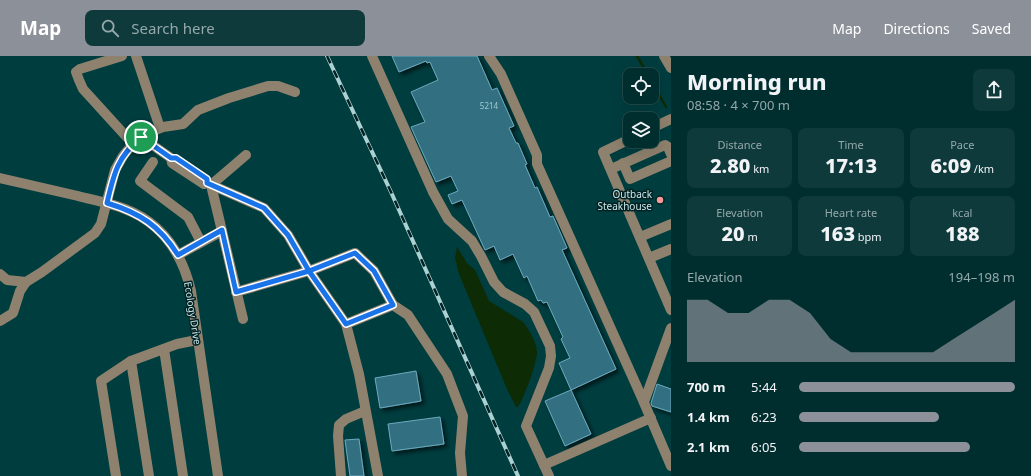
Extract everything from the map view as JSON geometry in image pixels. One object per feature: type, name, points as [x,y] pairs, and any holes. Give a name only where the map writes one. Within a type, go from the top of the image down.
[{"type":"street","points":[[122,56],[80,69],[76,72],[78,80],[83,89],[137,140],[171,158],[176,158],[207,179],[222,230],[243,319]]},
{"type":"street","points":[[136,56],[160,128]]},
{"type":"street","points":[[372,56],[433,192],[448,219],[472,241],[494,282],[503,292],[525,304],[534,312],[550,346],[551,356],[549,368],[526,426],[548,476]]},
{"type":"street","points":[[489,56],[502,74],[537,155],[537,164],[644,402],[671,466]]},
{"type":"street","points":[[664,56],[671,68]]},
{"type":"street","points":[[0,321],[13,312],[20,291],[26,282],[95,233],[101,224],[115,170],[123,156],[137,140],[160,128],[183,124],[198,110],[268,86],[278,86],[295,92]]},
{"type":"street","points":[[659,125],[671,119]]},
{"type":"street","points":[[623,142],[603,152],[670,307]]},
{"type":"street","points":[[611,169],[664,145],[668,147],[671,154]]},
{"type":"street","points":[[209,184],[246,155]]},
{"type":"street","points":[[622,163],[630,179],[671,161]]},
{"type":"street","points":[[153,162],[140,181],[188,217],[201,242]]},
{"type":"street","name":"Ecology Drive","points":[[0,178],[107,203],[125,209],[150,222],[170,243],[184,268],[191,291],[218,476]]},
{"type":"street","points":[[209,184],[264,208],[288,235],[309,271],[346,324],[359,374],[378,476]]},
{"type":"street","points":[[640,237],[671,224]]},
{"type":"street","points":[[178,255],[222,230]]},
{"type":"street","points":[[649,258],[671,249]]},
{"type":"street","points":[[236,292],[309,271],[355,253],[374,271],[393,305],[408,315],[447,374],[462,416],[460,453],[462,476]]},
{"type":"street","points":[[0,274],[7,280],[26,282]]},
{"type":"street","points":[[346,324],[393,305]]},
{"type":"street","points":[[644,402],[671,328]]},
{"type":"street","points":[[116,476],[101,381],[131,361],[177,344],[197,340]]},
{"type":"street","points":[[164,349],[183,476]]},
{"type":"street","points":[[131,361],[149,476]]},
{"type":"street","points":[[342,476],[338,436],[339,425],[346,419],[365,411]]},
{"type":"street","points":[[544,465],[651,418]]},
{"type":"shaded area","points":[[457,247],[467,263],[475,270],[489,301],[523,322],[530,332],[535,344],[537,356],[527,388],[518,407],[516,407],[507,389],[459,274],[455,258]]},
{"type":"building","points":[[392,56],[477,56],[492,90],[497,88],[514,126],[509,128],[516,143],[518,143],[527,164],[525,165],[535,188],[537,187],[550,217],[553,216],[567,248],[562,250],[616,369],[571,390],[559,363],[570,358],[561,339],[563,337],[547,302],[543,303],[541,300],[538,301],[527,276],[524,278],[513,254],[500,260],[494,246],[485,250],[462,200],[452,204],[448,195],[458,191],[451,176],[436,182],[411,127],[425,122],[411,92],[438,80],[430,62],[427,63],[426,61],[399,72]]},
{"type":"building","points":[[416,371],[421,401],[380,408],[375,378]]},
{"type":"building","points":[[657,384],[671,389],[671,412],[652,406],[651,403]]},
{"type":"building","points":[[571,390],[591,434],[565,446],[545,401]]},
{"type":"building","points":[[440,417],[444,444],[392,451],[388,424]]},
{"type":"building","points":[[359,439],[364,476],[350,476],[345,440]]},
{"type":"waterway","points":[[637,56],[644,68]]},
{"type":"waterway","points":[[659,94],[666,107]]},
{"type":"railway","points":[[327,56],[391,192],[518,476]]},
{"type":"place","name":"Outback Steakhouse","points":[[660,200]]},
{"type":"route","points":[[141,137],[123,156],[115,170],[107,203],[125,209],[150,222],[161,232],[178,255],[222,230],[236,292],[309,271],[346,324],[393,305],[374,271],[355,253],[309,271],[288,235],[264,208],[207,183],[207,179],[176,158],[171,158],[141,137]]}]
